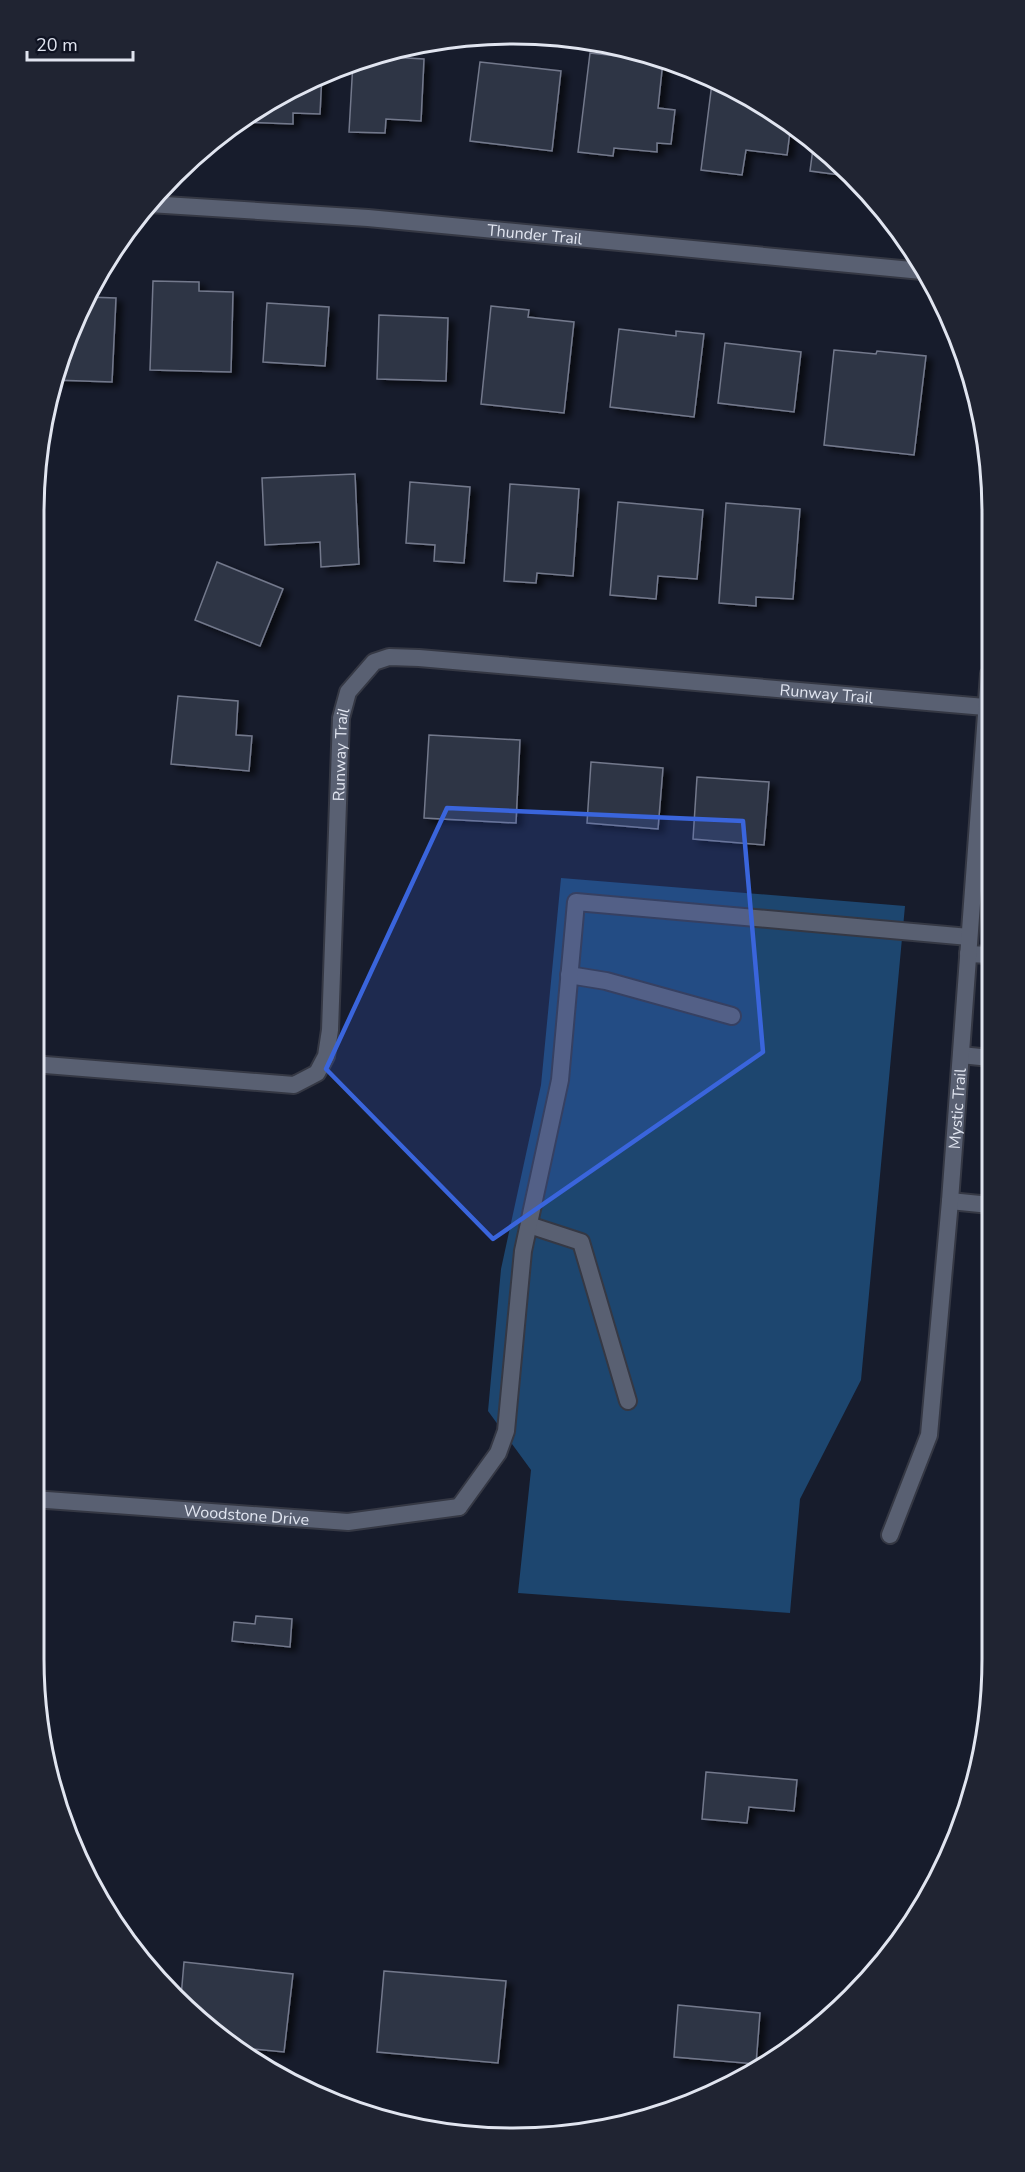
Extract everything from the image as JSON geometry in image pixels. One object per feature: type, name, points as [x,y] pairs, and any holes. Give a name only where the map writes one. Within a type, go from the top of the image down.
[{"type":"street","name":"Thunder Trail","points":[[159,205],[368,218],[914,270]]},
{"type":"street","name":"Runway Trail","points":[[44,1065],[294,1084],[317,1073],[327,1056],[330,1030],[341,718],[348,692],[374,662],[389,657],[419,658],[982,707]]},
{"type":"street","name":"Mystic Trail","points":[[890,1535],[929,1435],[951,1201],[982,749]]},
{"type":"street","points":[[628,1401],[581,1242],[529,1225],[560,1080],[576,903],[968,945],[982,951]]},
{"type":"street","points":[[569,975],[606,981],[732,1016]]},
{"type":"street","points":[[961,1055],[982,1057]]},
{"type":"street","points":[[951,1201],[982,1204]]},
{"type":"street","name":"Woodstone Drive","points":[[44,1500],[348,1522],[459,1507],[498,1453],[506,1431],[516,1301],[529,1225]]},
{"type":"highlighted area","points":[[447,808],[743,821],[763,1052],[493,1239],[326,1069]]},
{"type":"water","points":[[561,878],[905,906],[861,1380],[800,1499],[790,1613],[518,1593],[531,1470],[488,1411],[501,1269],[541,1085]]},
{"type":"building","points":[[590,53],[634,59],[662,68],[658,108],[675,110],[671,144],[657,143],[657,152],[614,148],[613,156],[578,152]]},
{"type":"building","points":[[398,58],[424,59],[421,121],[386,119],[385,133],[349,132],[352,72]]},
{"type":"building","points":[[480,62],[561,71],[552,151],[470,141]]},
{"type":"building","points":[[321,84],[320,114],[293,113],[293,124],[253,122],[278,106]]},
{"type":"building","points":[[711,88],[747,106],[790,134],[787,155],[746,150],[742,175],[701,170]]},
{"type":"building","points":[[813,152],[837,175],[810,171]]},
{"type":"building","points":[[153,281],[199,282],[199,291],[233,292],[231,372],[150,370]]},
{"type":"building","points":[[96,297],[116,298],[112,382],[62,380],[79,333]]},
{"type":"building","points":[[267,303],[329,307],[325,366],[263,362]]},
{"type":"building","points":[[491,306],[529,310],[528,317],[574,322],[564,413],[481,404]]},
{"type":"building","points":[[379,315],[448,318],[446,381],[377,379]]},
{"type":"building","points":[[619,329],[676,336],[676,331],[704,334],[694,417],[610,407]]},
{"type":"building","points":[[725,343],[801,352],[794,412],[718,403]]},
{"type":"building","points":[[834,350],[876,354],[877,351],[926,356],[914,455],[824,445]]},
{"type":"building","points":[[355,474],[359,564],[321,567],[320,542],[265,545],[262,478]]},
{"type":"building","points":[[410,482],[470,487],[464,563],[434,561],[435,545],[406,543]]},
{"type":"building","points":[[510,484],[579,489],[573,576],[537,573],[536,583],[504,581]]},
{"type":"building","points":[[618,502],[703,510],[697,579],[658,576],[656,599],[610,595]]},
{"type":"building","points":[[726,503],[800,509],[793,599],[756,597],[756,606],[719,603]]},
{"type":"building","points":[[217,562],[283,589],[260,646],[195,620]]},
{"type":"building","points":[[178,696],[238,701],[236,735],[252,736],[249,771],[171,764]]},
{"type":"building","points":[[429,735],[520,740],[516,823],[424,818]]},
{"type":"building","points":[[591,762],[663,768],[658,829],[587,823]]},
{"type":"building","points":[[697,777],[769,782],[764,845],[693,839]]},
{"type":"building","points":[[256,1616],[292,1619],[290,1647],[232,1641],[234,1622],[255,1624]]},
{"type":"building","points":[[706,1772],[797,1780],[794,1811],[749,1807],[747,1823],[702,1819]]},
{"type":"building","points":[[184,1962],[293,1974],[284,2052],[252,2049],[227,2032],[181,1991]]},
{"type":"building","points":[[384,1971],[506,1981],[498,2063],[377,2052]]},
{"type":"building","points":[[678,2005],[760,2013],[756,2060],[751,2064],[674,2057]]}]
